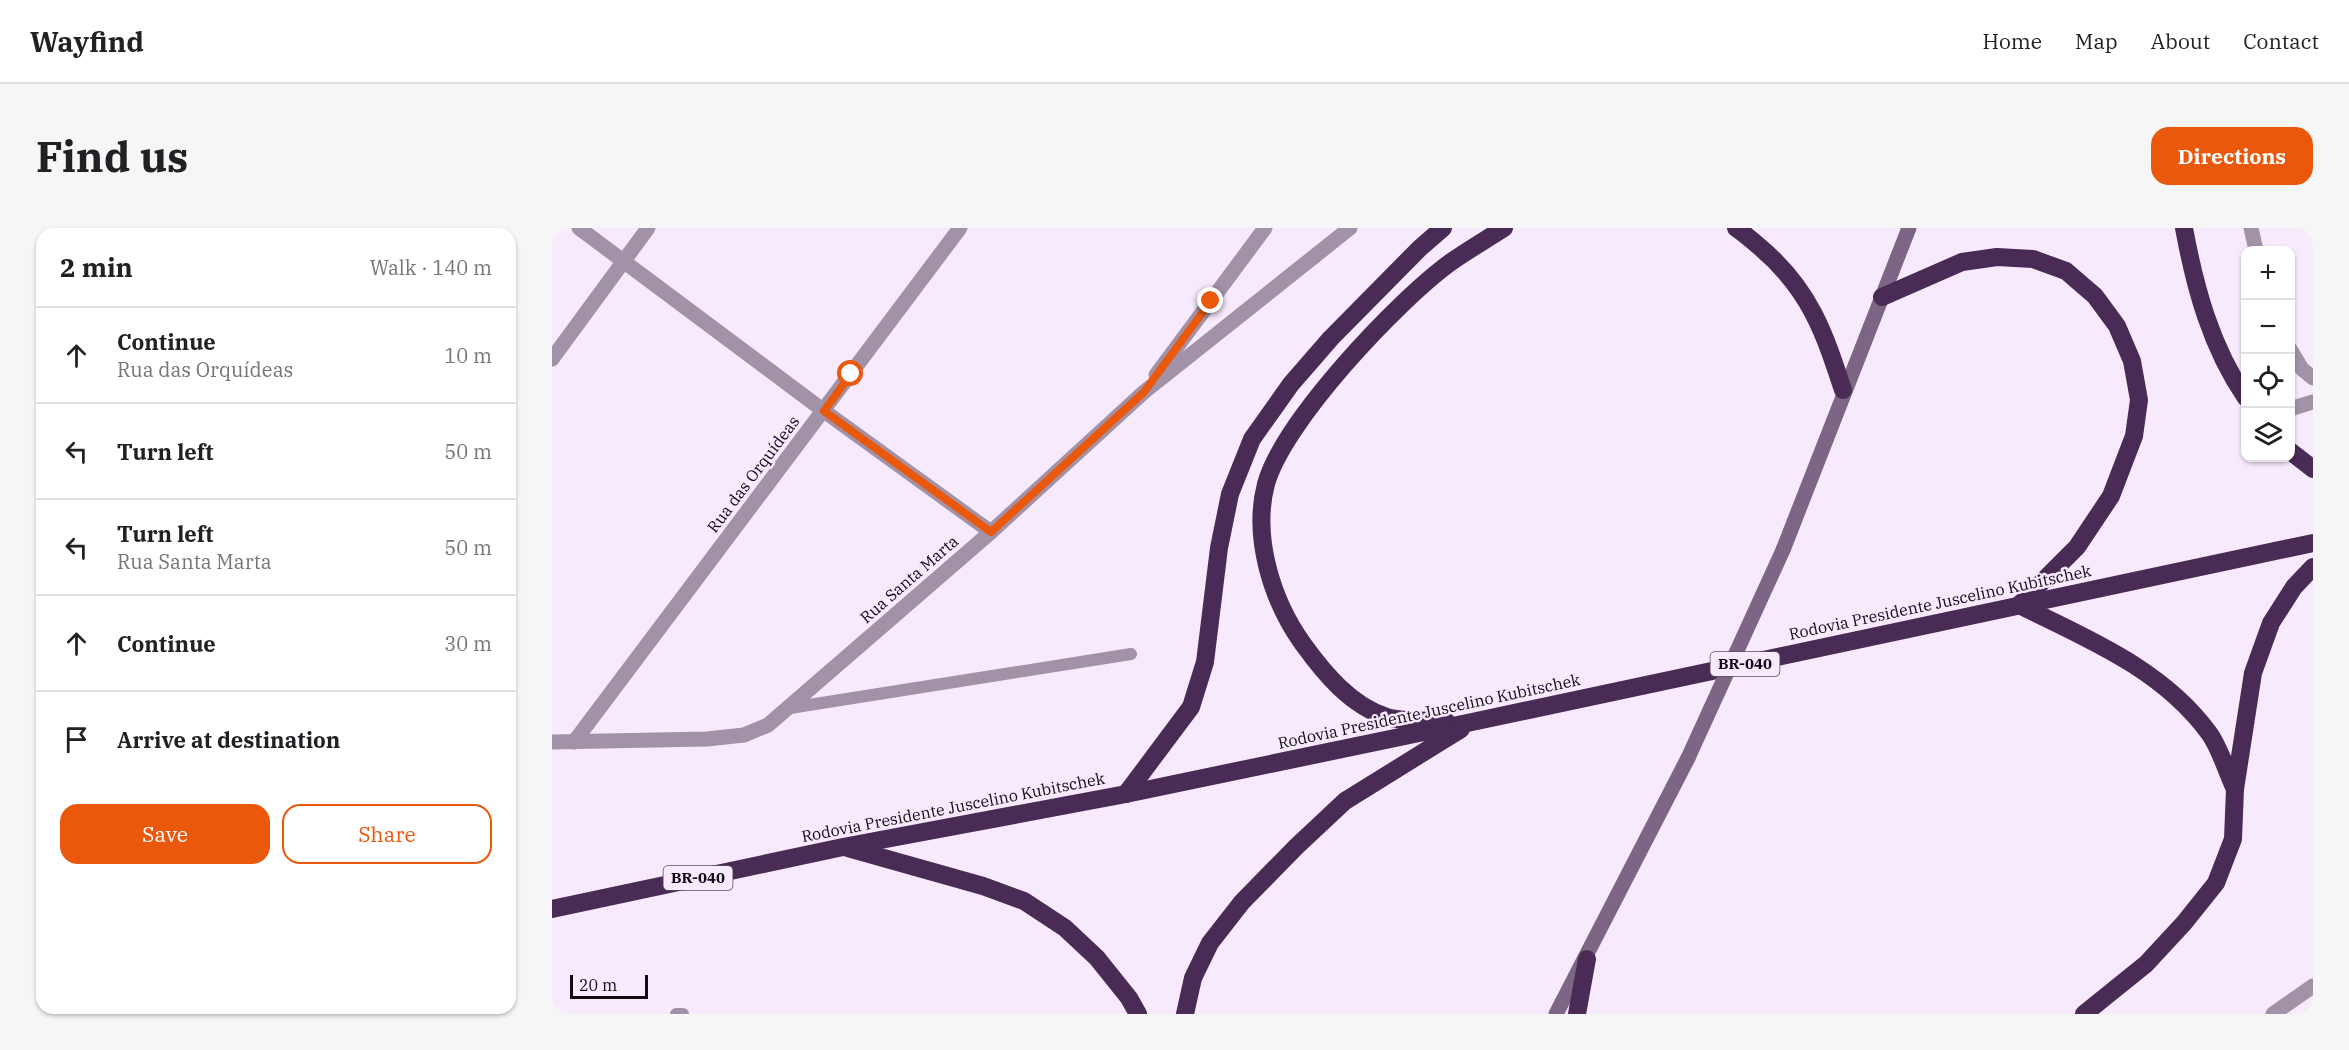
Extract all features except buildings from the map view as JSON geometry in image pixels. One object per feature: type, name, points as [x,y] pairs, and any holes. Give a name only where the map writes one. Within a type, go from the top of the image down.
[{"type":"highway","points":[[1126,794],[1191,707],[1205,662],[1219,548],[1230,494],[1252,439],[1291,384],[1331,338],[1420,248],[1443,228]]},
{"type":"highway","points":[[1472,722],[1388,718],[1354,700],[1319,667],[1292,628],[1277,595],[1265,554],[1261,519],[1266,484],[1284,445],[1360,348],[1414,294],[1450,263],[1504,228]]},
{"type":"highway","points":[[1736,228],[1776,261],[1806,297],[1825,334],[1843,390]]},
{"type":"highway","points":[[2184,228],[2190,264],[2207,321],[2229,373],[2241,391]]},
{"type":"highway","points":[[1882,297],[1962,262],[1997,257],[2033,259],[2066,271],[2096,296],[2117,326],[2132,361],[2139,400],[2134,436],[2112,495],[2077,547],[2019,605],[2100,644],[2145,670],[2180,699],[2211,734],[2235,789]]},
{"type":"highway","points":[[2295,455],[2313,469]]},
{"type":"highway","name":"Rodovia Presidente Juscelino Kubitschek","points":[[552,909],[843,847],[1126,794],[2313,543]]},
{"type":"highway","points":[[2084,1014],[2146,963],[2184,923],[2216,882],[2233,839],[2235,789],[2253,673],[2271,623],[2294,587],[2313,567]]},
{"type":"highway","points":[[1185,1014],[1192,978],[1210,943],[1257,886],[1346,801],[1472,722]]},
{"type":"highway","points":[[843,847],[983,886],[1024,901],[1065,928],[1097,958],[1130,998],[1138,1014]]},
{"type":"highway","points":[[1577,1014],[1587,959]]},
{"type":"main road","points":[[1556,1014],[1587,959],[1688,758],[1783,550],[1843,390],[1909,228]]},
{"type":"street","points":[[579,228],[622,262],[991,532]]},
{"type":"street","points":[[552,358],[648,228]]},
{"type":"street","name":"Rua das Orquídeas","points":[[574,742],[960,228]]},
{"type":"street","points":[[1144,392],[1265,228]]},
{"type":"street","name":"Rua Santa Marta","points":[[552,742],[707,739],[744,735],[768,725],[991,532],[1144,392],[1350,228]]},
{"type":"street","points":[[2251,228],[2255,246]]},
{"type":"street","points":[[2293,354],[2302,369],[2313,378]]},
{"type":"street","points":[[2293,408],[2313,402]]},
{"type":"street","points":[[2273,1014],[2313,986]]},
{"type":"lane","points":[[790,708],[1131,654]]},
{"type":"lane","points":[[676,1014],[683,1014]]},
{"type":"route","points":[[851,374],[824,411],[991,532],[1144,392],[1211,301]]}]
